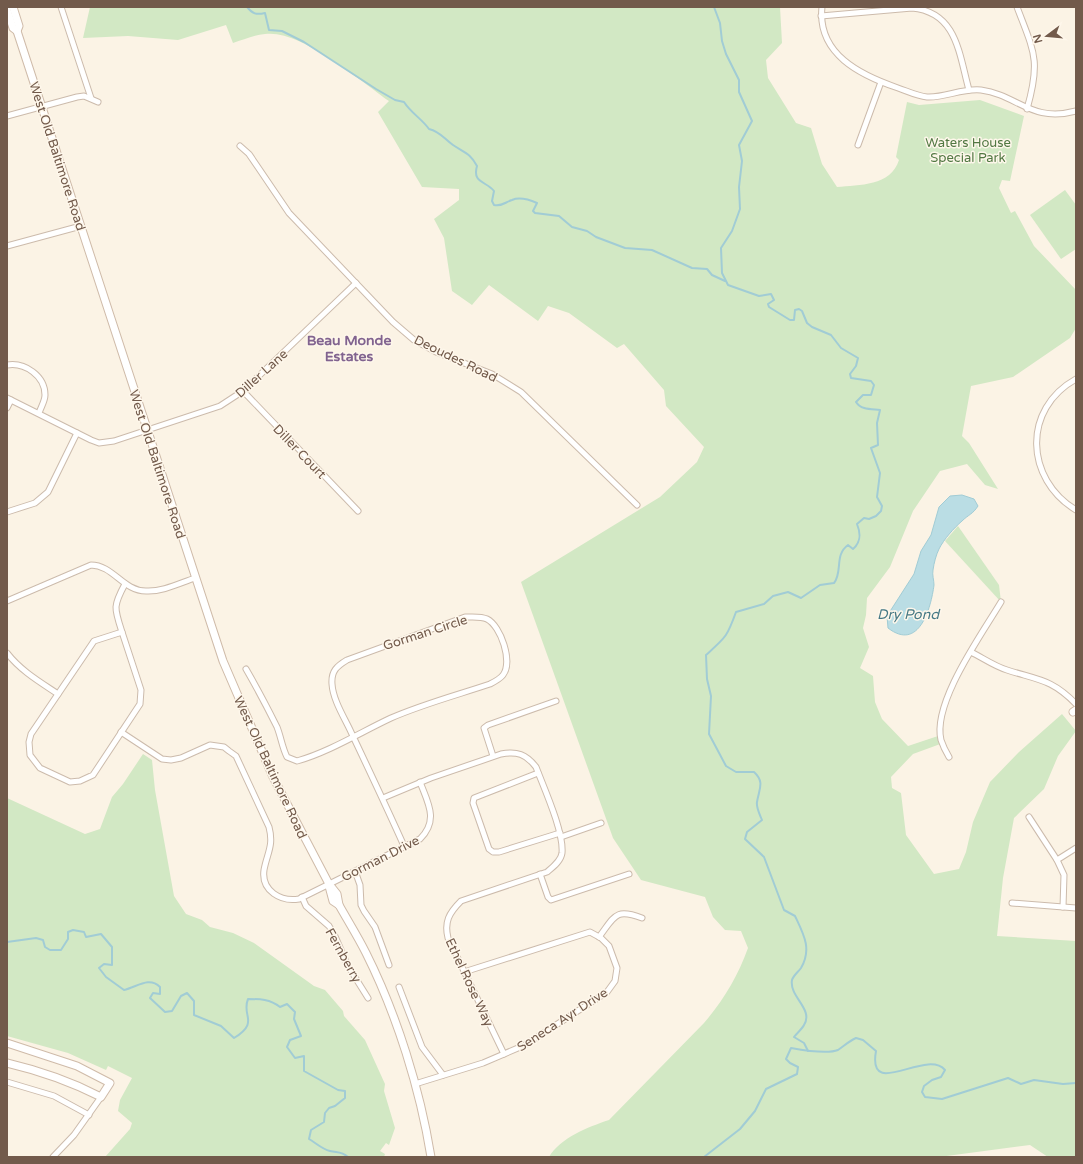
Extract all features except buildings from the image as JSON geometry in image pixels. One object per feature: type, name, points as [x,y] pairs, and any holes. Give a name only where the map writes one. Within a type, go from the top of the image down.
[{"type":"street","name":"West Old Baltimore Road","points":[[13,7],[19,26],[17,31]]},
{"type":"street","points":[[62,7],[90,98]]},
{"type":"street","points":[[822,7],[821,16],[824,29],[839,57],[854,70],[881,82],[924,97],[936,97],[969,90],[993,92],[1027,109],[1039,113],[1052,114],[1076,111]]},
{"type":"street","points":[[1017,7],[1031,41],[1035,59],[1035,76],[1027,109]]},
{"type":"street","points":[[821,16],[912,8],[920,9],[935,15],[945,21],[954,34],[969,90]]},
{"type":"street","name":"West Old Baltimore Road","points":[[7,10],[13,28],[17,31],[223,661],[273,777],[329,884],[333,901],[339,905],[372,967],[391,1013],[414,1084],[425,1124],[430,1157]]},
{"type":"street","points":[[858,145],[881,82]]},
{"type":"street","points":[[7,116],[77,97],[90,98],[98,102]]},
{"type":"street","name":"Deoudes Road","points":[[240,146],[249,154],[289,213],[393,322],[414,340],[436,352],[491,373],[521,392],[637,505]]},
{"type":"street","points":[[7,246],[81,226]]},
{"type":"street","name":"Diller Lane","points":[[9,399],[99,443],[107,443],[220,406],[243,391],[356,283]]},
{"type":"street","points":[[7,366],[16,365],[26,368],[40,378],[43,384],[45,396],[39,413]]},
{"type":"street","points":[[1076,379],[1063,388],[1052,400],[1040,420],[1035,444],[1040,469],[1052,488],[1067,504],[1076,510]]},
{"type":"street","name":"Diller Court","points":[[243,391],[358,511]]},
{"type":"street","points":[[7,408],[9,399]]},
{"type":"street","points":[[7,512],[35,503],[48,492],[77,433]]},
{"type":"street","points":[[7,601],[91,565],[98,565],[108,570],[125,584],[146,591],[195,578]]},
{"type":"street","points":[[122,632],[94,641],[31,734],[29,742],[30,756],[40,768],[70,782],[80,781],[93,775],[140,704],[141,690],[122,632],[116,615],[116,601],[125,584]]},
{"type":"street","points":[[949,757],[941,740],[941,715],[953,684],[1001,602]]},
{"type":"street","name":"Gorman Circle","points":[[353,736],[393,717],[495,681],[503,675],[507,656],[496,627],[487,619],[465,617],[371,650],[337,666],[332,674],[334,694],[353,736],[383,798],[404,846]]},
{"type":"street","points":[[971,652],[1007,670],[1050,683],[1066,693],[1076,704]]},
{"type":"street","points":[[7,653],[14,662],[58,694]]},
{"type":"street","points":[[246,669],[277,728],[287,757],[292,760],[302,760],[353,736]]},
{"type":"street","points":[[493,756],[484,728],[488,725],[556,702]]},
{"type":"street","points":[[121,732],[162,759],[171,760],[181,758],[210,745],[224,747],[236,756],[269,827],[272,838],[264,871],[267,886],[277,897],[283,899],[291,900],[302,897]]},
{"type":"street","name":"Ethel Rose Way","points":[[383,798],[420,782],[493,756],[513,752],[530,759],[538,773],[561,835],[562,854],[555,865],[540,874],[461,901],[451,912],[446,928],[448,938],[504,1054]]},
{"type":"street","points":[[538,773],[474,798],[473,804],[489,849],[493,852],[499,852],[601,823]]},
{"type":"street","name":"Gorman Drive","points":[[302,897],[420,839],[428,831],[431,813],[420,782]]},
{"type":"street","points":[[1029,817],[1057,860],[1064,875],[1063,907]]},
{"type":"street","points":[[1057,860],[1076,848]]},
{"type":"street","points":[[355,871],[360,885],[361,905],[375,927],[389,965]]},
{"type":"street","points":[[540,874],[546,894],[551,900],[629,874]]},
{"type":"street","name":"Fernberry","points":[[302,897],[306,906],[329,926],[348,966],[368,998]]},
{"type":"street","points":[[1012,903],[1076,908]]},
{"type":"street","points":[[464,972],[578,935],[590,932],[599,937],[616,916],[626,912],[642,918]]},
{"type":"street","name":"Seneca Ayr Drive","points":[[414,1084],[484,1063],[525,1045],[607,992],[615,981],[616,968],[609,946],[599,937]]},
{"type":"street","points":[[399,987],[422,1047],[443,1075]]},
{"type":"street","points":[[7,1043],[77,1066],[110,1083],[74,1135],[53,1157]]},
{"type":"street","points":[[7,1063],[44,1072],[74,1083],[101,1097]]},
{"type":"street","points":[[7,1082],[54,1096],[89,1115]]},
{"type":"green space","name":"Waters House Special Park","points":[[90,7],[780,7],[782,43],[766,60],[768,78],[796,123],[811,128],[822,164],[837,187],[855,186],[873,182],[889,175],[895,169],[899,160],[896,157],[907,102],[919,105],[980,100],[1024,116],[1010,181],[1002,180],[999,188],[1011,213],[1015,211],[1034,246],[1076,290],[1076,328],[1070,338],[1013,377],[971,386],[962,436],[969,443],[998,489],[985,485],[967,464],[940,471],[913,511],[890,567],[867,598],[866,615],[863,628],[869,647],[860,668],[873,676],[875,702],[882,719],[908,746],[941,735],[943,743],[913,754],[891,777],[892,788],[901,793],[906,835],[934,874],[959,869],[966,852],[973,822],[990,782],[1019,752],[1062,714],[1076,731],[1058,756],[1044,789],[1014,818],[1003,878],[997,936],[1076,941],[1076,1157],[1048,1157],[1030,1145],[939,1157],[549,1157],[560,1144],[575,1134],[609,1120],[704,1023],[729,988],[740,968],[748,948],[741,931],[725,930],[713,917],[705,897],[641,880],[613,838],[521,582],[660,497],[697,462],[704,447],[666,406],[664,390],[624,344],[617,348],[569,313],[548,306],[538,321],[489,285],[472,305],[452,291],[444,238],[434,219],[459,200],[459,189],[422,187],[378,112],[389,101],[347,70],[312,48],[295,40],[279,35],[265,34],[253,36],[233,43],[226,25],[178,40],[128,36],[83,38]]},
{"type":"green space","points":[[1065,190],[1076,205],[1076,249],[1061,259],[1030,215]]},
{"type":"green space","points":[[958,526],[999,585],[1001,602],[945,541]]},
{"type":"green space","points":[[143,754],[152,760],[155,790],[174,896],[186,914],[202,920],[210,927],[233,933],[254,943],[314,986],[325,990],[343,1011],[344,1016],[365,1040],[385,1084],[384,1091],[395,1128],[389,1145],[386,1143],[380,1151],[385,1154],[384,1157],[105,1157],[130,1129],[132,1123],[118,1111],[120,1100],[132,1078],[108,1066],[106,1070],[68,1053],[7,1036],[7,798],[85,834],[100,829],[112,797],[123,784]]},
{"type":"water","name":"Dry Pond","points":[[962,495],[974,499],[978,506],[953,530],[939,549],[933,570],[934,585],[930,605],[922,624],[908,635],[899,634],[888,628],[887,616],[914,574],[921,551],[931,535],[939,507],[950,496]]},
{"type":"waterway","points":[[247,7],[255,13],[265,13],[269,30],[282,31],[304,42],[376,89],[395,100],[404,102],[429,129],[439,134],[472,158],[477,166],[476,176],[494,191],[492,201],[494,205],[501,205],[515,199],[531,201],[537,203],[533,211],[535,213],[559,216],[572,227],[587,231],[596,237],[625,248],[652,250],[692,268],[707,269],[712,275],[725,281]]},
{"type":"waterway","points":[[714,7],[720,23],[722,41],[726,54],[739,80],[739,92],[752,121],[739,145],[742,161],[739,187],[740,209],[732,231],[721,248],[722,273],[728,285],[759,296],[771,294],[774,300],[768,304],[769,307],[790,320],[794,320],[795,310],[799,309],[802,311],[807,323],[812,327],[831,335],[841,348],[858,358],[856,366],[850,374],[851,378],[871,381],[874,385],[871,395],[863,395],[856,402],[863,408],[880,410],[877,423],[878,445],[871,448],[880,473],[877,497],[882,506],[881,511],[876,516],[869,519],[864,518],[857,524],[860,534],[858,544],[853,549],[848,545],[844,549],[841,554],[837,579],[834,583],[820,585],[801,598],[788,592],[773,596],[764,604],[736,612],[725,636],[706,655],[707,679],[711,696],[709,734],[726,766],[736,772],[754,772],[760,782],[757,804],[762,820],[747,832],[745,839],[764,857],[784,910],[795,916],[806,942],[806,955],[801,968],[792,980],[792,986],[806,1014],[806,1019],[803,1026],[794,1037],[804,1043],[808,1051]]},
{"type":"waterway","points":[[7,942],[36,938],[43,940],[45,947],[50,950],[61,950],[68,939],[68,932],[73,930],[84,932],[86,937],[101,934],[112,947],[112,965],[104,964],[99,968],[106,977],[124,990],[147,982],[156,984],[160,987],[160,994],[153,993],[150,998],[165,1012],[172,1011],[181,996],[187,993],[194,1001],[194,1015],[221,1026],[234,1038],[246,1028],[248,1023],[246,1005],[248,999],[261,999],[269,1001],[280,1007],[287,1004],[295,1012],[294,1019],[301,1036],[290,1040],[287,1047],[295,1058],[304,1056],[304,1071],[338,1090],[345,1091],[345,1098],[335,1106],[329,1108],[325,1113],[324,1122],[311,1130],[309,1139],[324,1149],[341,1153],[348,1157]]},
{"type":"waterway","points":[[704,1157],[740,1129],[755,1111],[766,1089],[797,1074],[798,1067],[786,1059],[791,1048],[828,1052],[838,1050],[856,1038],[863,1040],[876,1051],[876,1065],[880,1072],[889,1073],[925,1065],[936,1065],[945,1070],[941,1077],[932,1080],[924,1086],[922,1092],[925,1097],[942,1099],[1008,1078],[1021,1084],[1034,1080],[1063,1084],[1076,1083]]},
{"type":"district","name":"Beau Monde Estates","points":[[349,348]]}]
